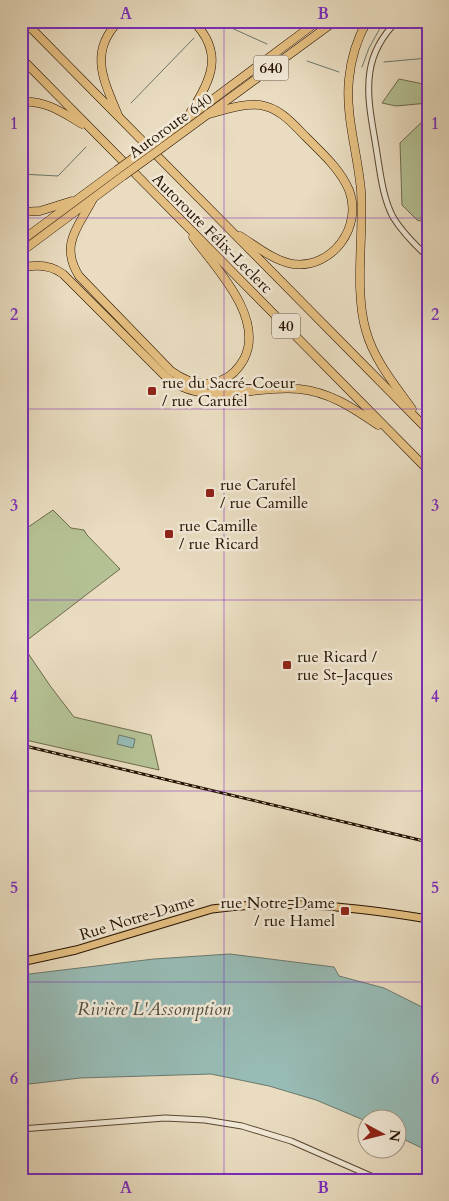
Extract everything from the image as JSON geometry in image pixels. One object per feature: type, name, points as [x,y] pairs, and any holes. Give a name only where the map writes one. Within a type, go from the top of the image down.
[{"type":"highway","name":"Autoroute Félix-Leclerc","points":[[24,21],[425,428]]},
{"type":"highway","points":[[119,21],[106,38],[101,52],[101,64],[104,80],[120,119]]},
{"type":"highway","points":[[186,119],[207,86],[212,69],[212,56],[208,42],[193,21]]},
{"type":"highway","name":"Autoroute 640","points":[[21,252],[93,199],[157,141],[318,21]]},
{"type":"highway","name":"Autoroute 640","points":[[21,241],[79,198],[163,147],[334,21]]},
{"type":"highway","points":[[367,21],[354,52],[348,91],[361,200],[362,312],[375,355],[425,428]]},
{"type":"highway","name":"Autoroute Félix-Leclerc","points":[[21,58],[428,470]]},
{"type":"highway","points":[[21,102],[37,102],[50,106],[90,128]]},
{"type":"highway","points":[[208,114],[247,105],[260,105],[277,111],[290,121],[335,167],[346,186],[352,202],[352,222],[344,240],[330,254],[310,263],[298,264],[280,260],[229,229]]},
{"type":"highway","points":[[21,212],[40,211],[79,198]]},
{"type":"highway","points":[[93,199],[76,226],[70,244],[71,258],[79,276],[172,371],[189,381],[199,384],[214,382],[228,377],[242,363],[248,347],[248,329],[243,311],[234,293],[179,217]]},
{"type":"highway","points":[[21,268],[34,265],[44,266],[63,274],[166,378],[186,390],[206,394],[279,388],[309,390],[345,403],[392,434]]},
{"type":"main road","name":"Rue Notre-Dame","points":[[21,962],[76,950],[220,908],[294,904],[381,911],[428,919]]},
{"type":"street","points":[[397,21],[381,42],[372,63],[368,85],[370,108],[383,188],[388,206],[402,229],[428,258]]},
{"type":"street","points":[[21,1128],[156,1118],[205,1120],[242,1126],[291,1141],[380,1180]]},
{"type":"green space","points":[[399,79],[428,85],[428,103],[396,106],[382,103]]},
{"type":"green space","points":[[428,116],[428,223],[417,220],[402,205],[400,143]]},
{"type":"green space","points":[[53,510],[71,528],[84,530],[120,569],[26,641],[21,634],[21,532]]},
{"type":"green space","points":[[21,643],[74,717],[151,735],[159,770],[21,739]]},
{"type":"water","points":[[119,735],[135,739],[133,748],[117,744]]},
{"type":"water","name":"Rivière L'Assomption","points":[[230,954],[334,967],[339,976],[384,988],[428,1010],[428,1151],[406,1140],[406,1108],[356,1108],[356,1117],[316,1100],[269,1086],[211,1074],[80,1078],[21,1085],[21,975],[154,959]]},
{"type":"waterway","points":[[216,21],[267,44]]},
{"type":"waterway","points":[[362,67],[369,48],[384,21]]},
{"type":"waterway","points":[[131,103],[194,38]]},
{"type":"waterway","points":[[384,62],[428,58]]},
{"type":"waterway","points":[[307,61],[339,72]]},
{"type":"waterway","points":[[21,174],[58,176],[86,147]]},
{"type":"railway","points":[[21,745],[428,842]]},
{"type":"place","name":"rue du Sacré-Coeur / rue Carufel","points":[[152,391]]},
{"type":"place","name":"rue Carufel / rue Camille","points":[[210,493]]},
{"type":"place","name":"rue Camille / rue Ricard","points":[[169,534]]},
{"type":"place","name":"rue Ricard / rue St-Jacques","points":[[287,665]]},
{"type":"place","name":"rue Notre-Dame / rue Hamel","points":[[345,911]]}]
